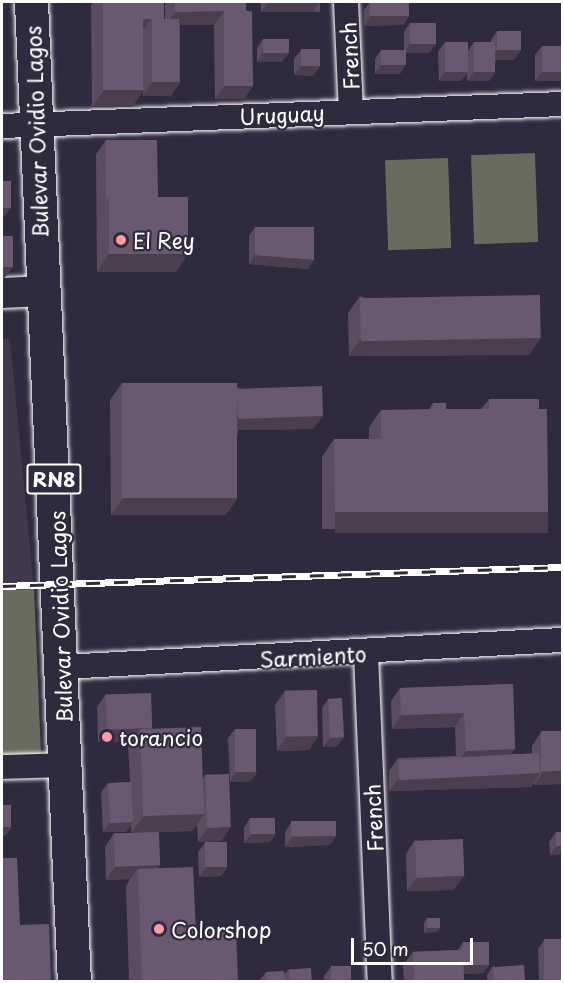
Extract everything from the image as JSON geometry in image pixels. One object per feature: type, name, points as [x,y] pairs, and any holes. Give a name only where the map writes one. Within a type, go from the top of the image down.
[{"type":"highway","name":"Bulevar Ovidio Lagos","points":[[31,2],[35,125],[63,667],[74,981]]},
{"type":"main road","points":[[2,293],[43,291]]},
{"type":"street","name":"French","points":[[346,2],[351,111]]},
{"type":"street","name":"Uruguay","points":[[2,126],[562,104]]},
{"type":"street","name":"Sarmiento","points":[[63,667],[366,654],[562,640]]},
{"type":"street","name":"French","points":[[366,654],[380,981]]},
{"type":"street","points":[[2,767],[65,765]]},
{"type":"shaded area","points":[[2,339],[10,339],[34,589],[2,590]]},
{"type":"green space","points":[[535,153],[538,242],[474,244],[471,155]]},
{"type":"green space","points":[[448,158],[451,248],[388,250],[385,160]]},
{"type":"green space","points":[[34,589],[41,756],[2,757],[2,590]]},
{"type":"building","points":[[103,2],[143,2],[143,90],[103,90]]},
{"type":"building","points":[[143,2],[164,2],[164,19],[143,19]]},
{"type":"building","points":[[175,2],[246,2],[246,11],[252,11],[253,86],[224,86],[224,11],[175,12]]},
{"type":"building","points":[[268,2],[320,2],[268,3]]},
{"type":"building","points":[[370,2],[409,2],[409,16],[370,16]]},
{"type":"building","points":[[152,19],[179,19],[179,82],[152,82]]},
{"type":"building","points":[[410,23],[436,23],[436,44],[410,44]]},
{"type":"building","points":[[497,31],[521,31],[521,50],[497,50]]},
{"type":"building","points":[[263,39],[289,39],[289,53],[263,53]]},
{"type":"building","points":[[445,42],[468,42],[468,72],[445,72]]},
{"type":"building","points":[[474,42],[495,42],[495,72],[474,72]]},
{"type":"building","points":[[542,46],[562,46],[562,72],[542,72]]},
{"type":"building","points":[[301,49],[320,49],[320,66],[301,66]]},
{"type":"building","points":[[381,50],[406,50],[406,65],[381,65]]},
{"type":"building","points":[[106,140],[157,140],[158,197],[109,197],[106,201]]},
{"type":"building","points":[[2,181],[11,181],[11,208],[2,208]]},
{"type":"building","points":[[109,197],[188,197],[188,254],[109,254]]},
{"type":"building","points":[[255,227],[314,227],[314,260],[255,255]]},
{"type":"building","points":[[2,236],[13,236],[13,267],[2,267]]},
{"type":"building","points":[[540,295],[541,338],[361,341],[360,298]]},
{"type":"building","points":[[122,383],[237,383],[237,498],[122,498]]},
{"type":"building","points":[[322,386],[323,416],[238,419],[237,389]]},
{"type":"building","points":[[489,399],[539,399],[539,409],[547,409],[548,512],[335,512],[334,439],[381,439],[381,410],[433,409],[433,403],[446,403],[446,409],[489,409]]},
{"type":"building","points":[[513,684],[515,749],[466,751],[464,713],[401,715],[400,688]]},
{"type":"building","points":[[317,690],[318,736],[286,737],[285,691]]},
{"type":"building","points":[[151,693],[152,728],[107,730],[106,695]]},
{"type":"building","points":[[342,698],[344,737],[330,738],[328,699]]},
{"type":"building","points":[[201,727],[204,814],[143,816],[140,729]]},
{"type":"building","points":[[235,729],[256,729],[256,772],[235,772]]},
{"type":"building","points":[[541,731],[562,731],[562,771],[541,771]]},
{"type":"building","points":[[539,753],[540,773],[399,780],[398,760]]},
{"type":"building","points":[[229,774],[231,827],[207,828],[205,775]]},
{"type":"building","points":[[131,782],[133,822],[110,823],[108,783]]},
{"type":"building","points":[[2,805],[11,805],[11,827],[2,827]]},
{"type":"building","points":[[250,818],[275,818],[275,834],[250,834]]},
{"type":"building","points":[[291,821],[336,821],[336,836],[291,836]]},
{"type":"building","points":[[159,832],[160,865],[115,867],[114,834]]},
{"type":"building","points":[[556,832],[562,832],[562,846],[556,846]]},
{"type":"building","points":[[463,839],[464,876],[416,878],[415,841]]},
{"type":"building","points":[[205,842],[227,842],[227,867],[205,867]]},
{"type":"building","points":[[2,858],[17,858],[20,925],[49,924],[51,981],[2,981]]},
{"type":"building","points":[[193,867],[196,931],[236,930],[238,981],[142,981],[138,869]]},
{"type":"building","points":[[427,918],[440,918],[440,928],[427,928]]},
{"type":"building","points":[[544,939],[562,939],[562,981],[544,981]]},
{"type":"building","points":[[463,942],[489,942],[489,965],[463,965]]},
{"type":"building","points":[[463,950],[464,980],[414,982],[413,952]]},
{"type":"building","points":[[524,965],[525,981],[494,982],[493,967]]},
{"type":"building","points":[[331,966],[351,966],[351,981],[331,981]]},
{"type":"building","points":[[311,968],[312,981],[290,982],[289,970]]},
{"type":"building","points":[[284,971],[285,981],[266,981],[266,972]]},
{"type":"railway","points":[[2,586],[562,567]]},
{"type":"place","name":"El Rey","points":[[121,240]]},
{"type":"place","name":"torancio","points":[[107,737]]},
{"type":"place","name":"Colorshop","points":[[159,929]]}]
